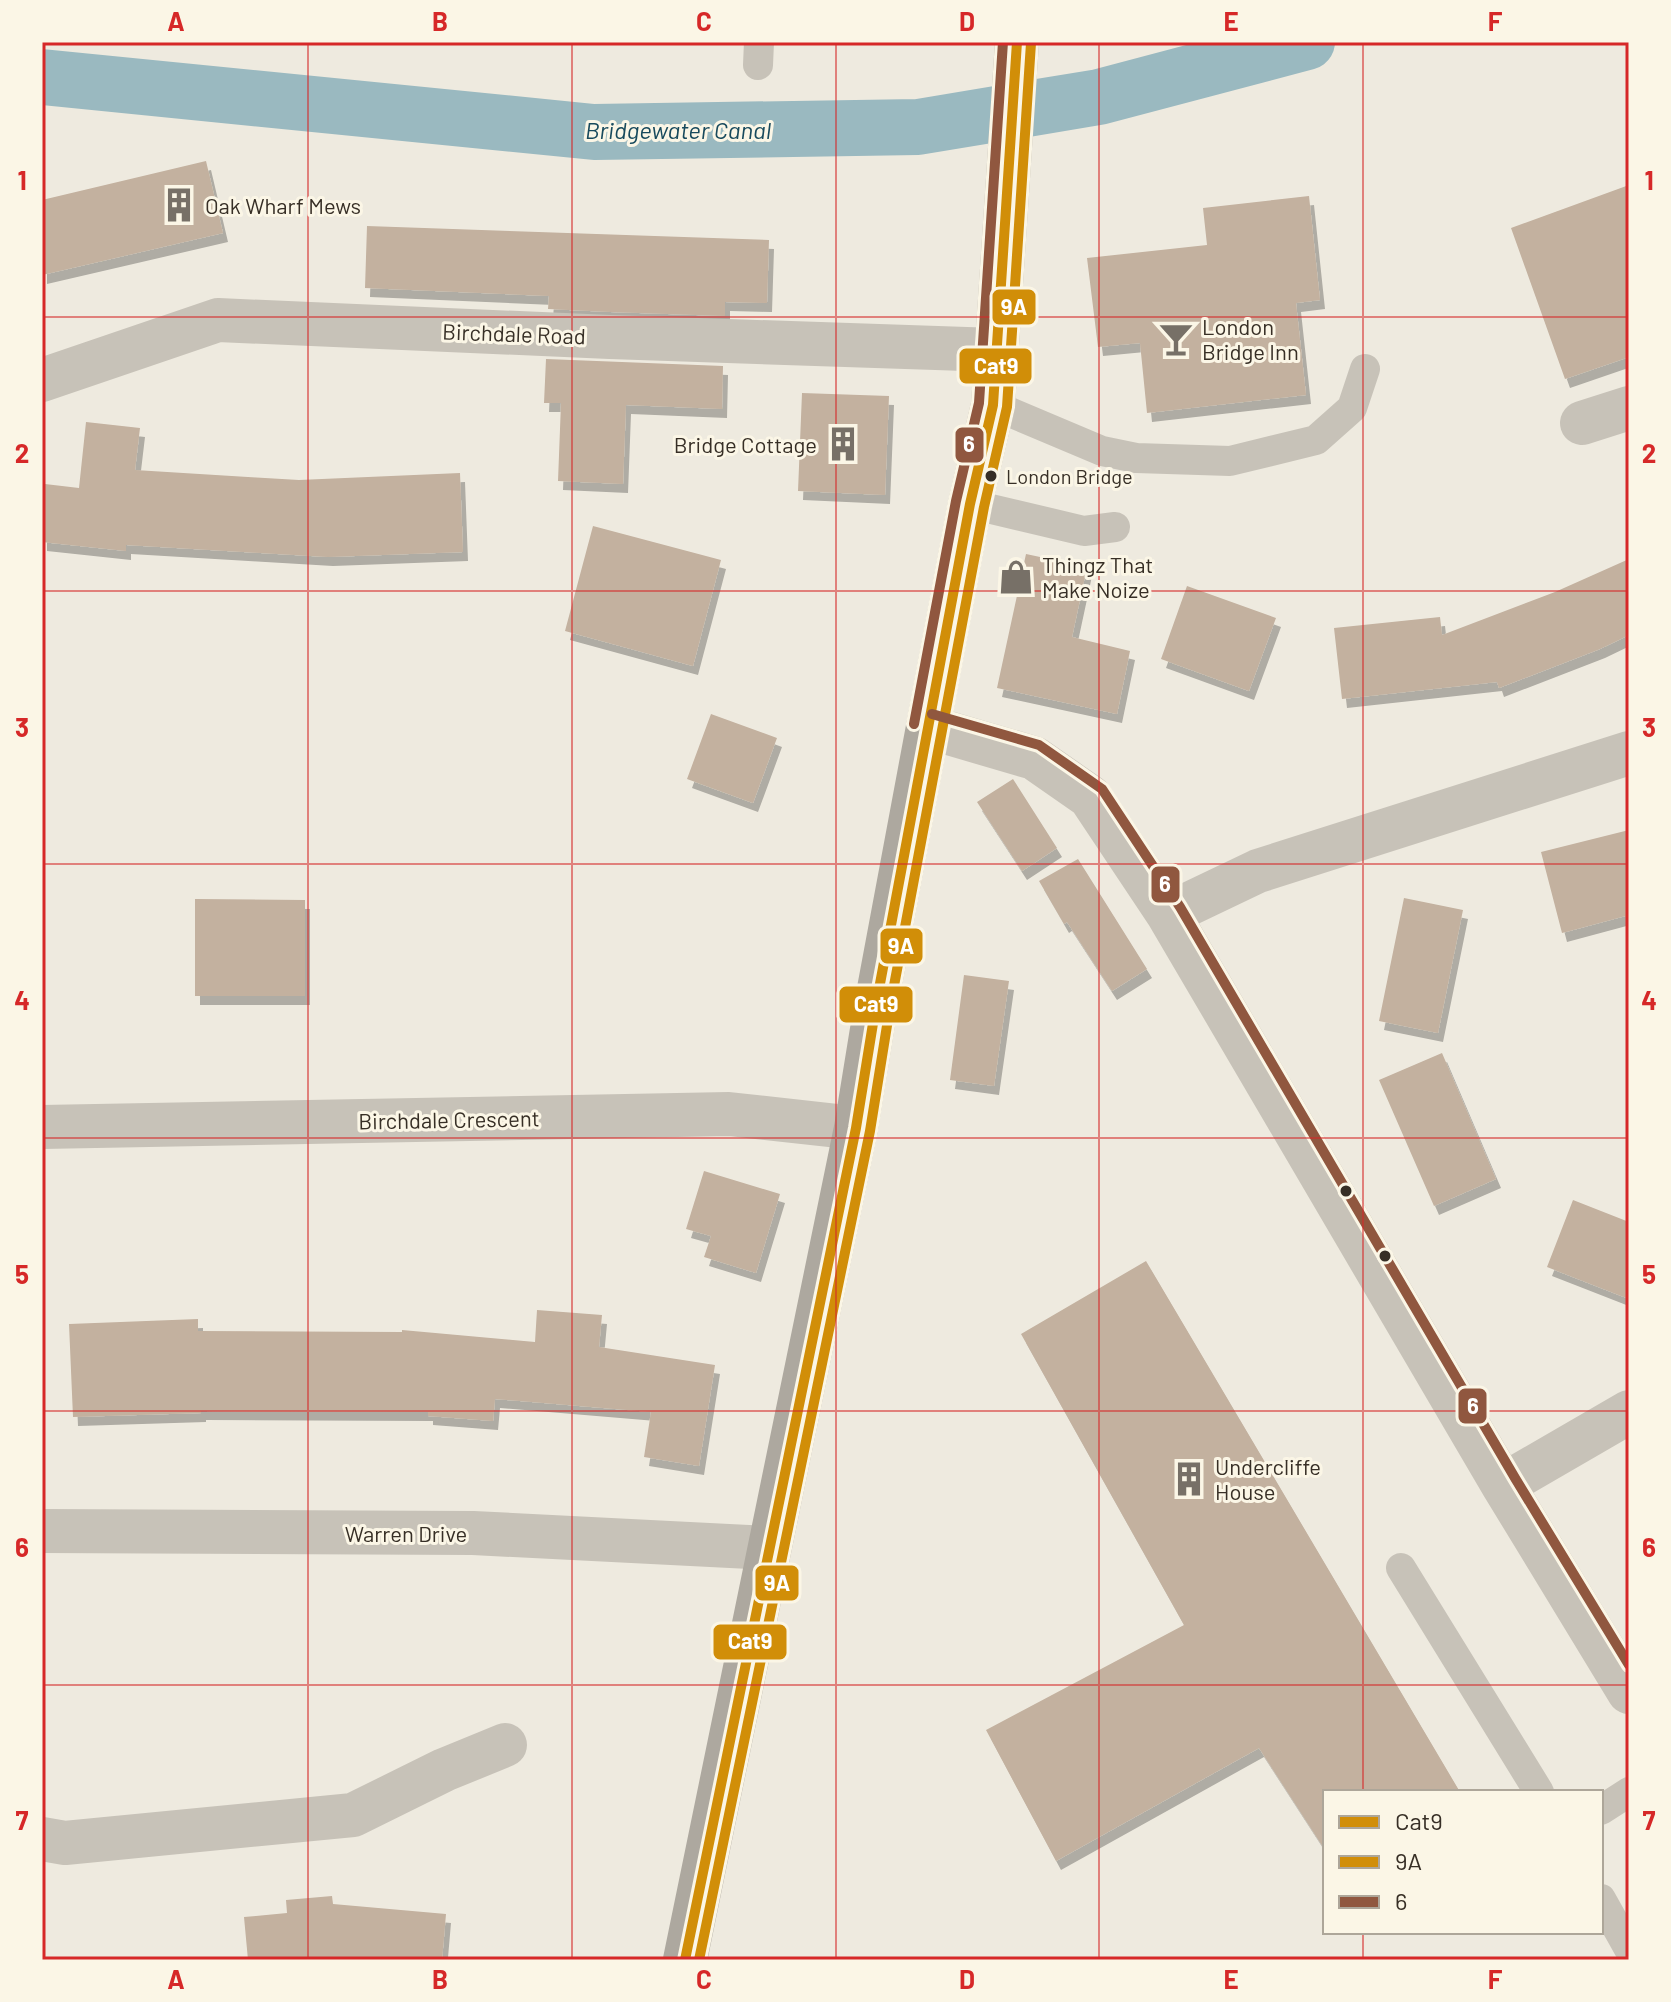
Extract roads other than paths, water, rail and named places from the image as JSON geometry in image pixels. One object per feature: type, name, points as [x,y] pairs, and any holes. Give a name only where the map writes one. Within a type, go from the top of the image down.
[{"type":"highway","points":[[685,1960],[856,1128],[876,1005],[970,504],[993,405],[1017,42]]},
{"type":"street","name":"Birchdale Road","points":[[42,380],[218,320],[996,350]]},
{"type":"street","points":[[1582,423],[1629,408]]},
{"type":"street","points":[[928,727],[1034,758],[1090,797],[1168,914],[1503,1485],[1629,1692]]},
{"type":"street","points":[[1168,914],[1258,871],[1629,753]]},
{"type":"street","name":"Birchdale Crescent","points":[[42,1127],[729,1114],[856,1128]]},
{"type":"street","points":[[1503,1485],[1629,1412]]},
{"type":"street","name":"Warren Drive","points":[[42,1531],[473,1533],[769,1548]]},
{"type":"street","points":[[42,1839],[65,1843],[353,1815],[444,1770],[505,1745]]},
{"type":"lane","points":[[993,405],[1102,451],[1136,458],[1230,461],[1316,440],[1352,408],[1365,369]]},
{"type":"lane","points":[[970,504],[1084,531],[1115,527]]},
{"type":"lane","points":[[1401,1568],[1538,1790]]},
{"type":"lane","points":[[1603,1809],[1629,1792]]},
{"type":"lane","points":[[1603,1903],[1629,1949]]},
{"type":"waterway","name":"Bridgewater Canal","points":[[42,77],[594,132],[918,127],[1099,97],[1307,42]]},
{"type":"place","name":"Oak Wharf Mews","points":[[179,205]]},
{"type":"place","name":"London Bridge Inn","points":[[1176,339]]},
{"type":"place","name":"Bridge Cottage","points":[[843,444]]},
{"type":"place","name":"London Bridge","points":[[991,476]]},
{"type":"place","name":"Thingz That Make Noize","points":[[1016,577]]},
{"type":"place","name":"Undercliffe House","points":[[1189,1479]]}]
